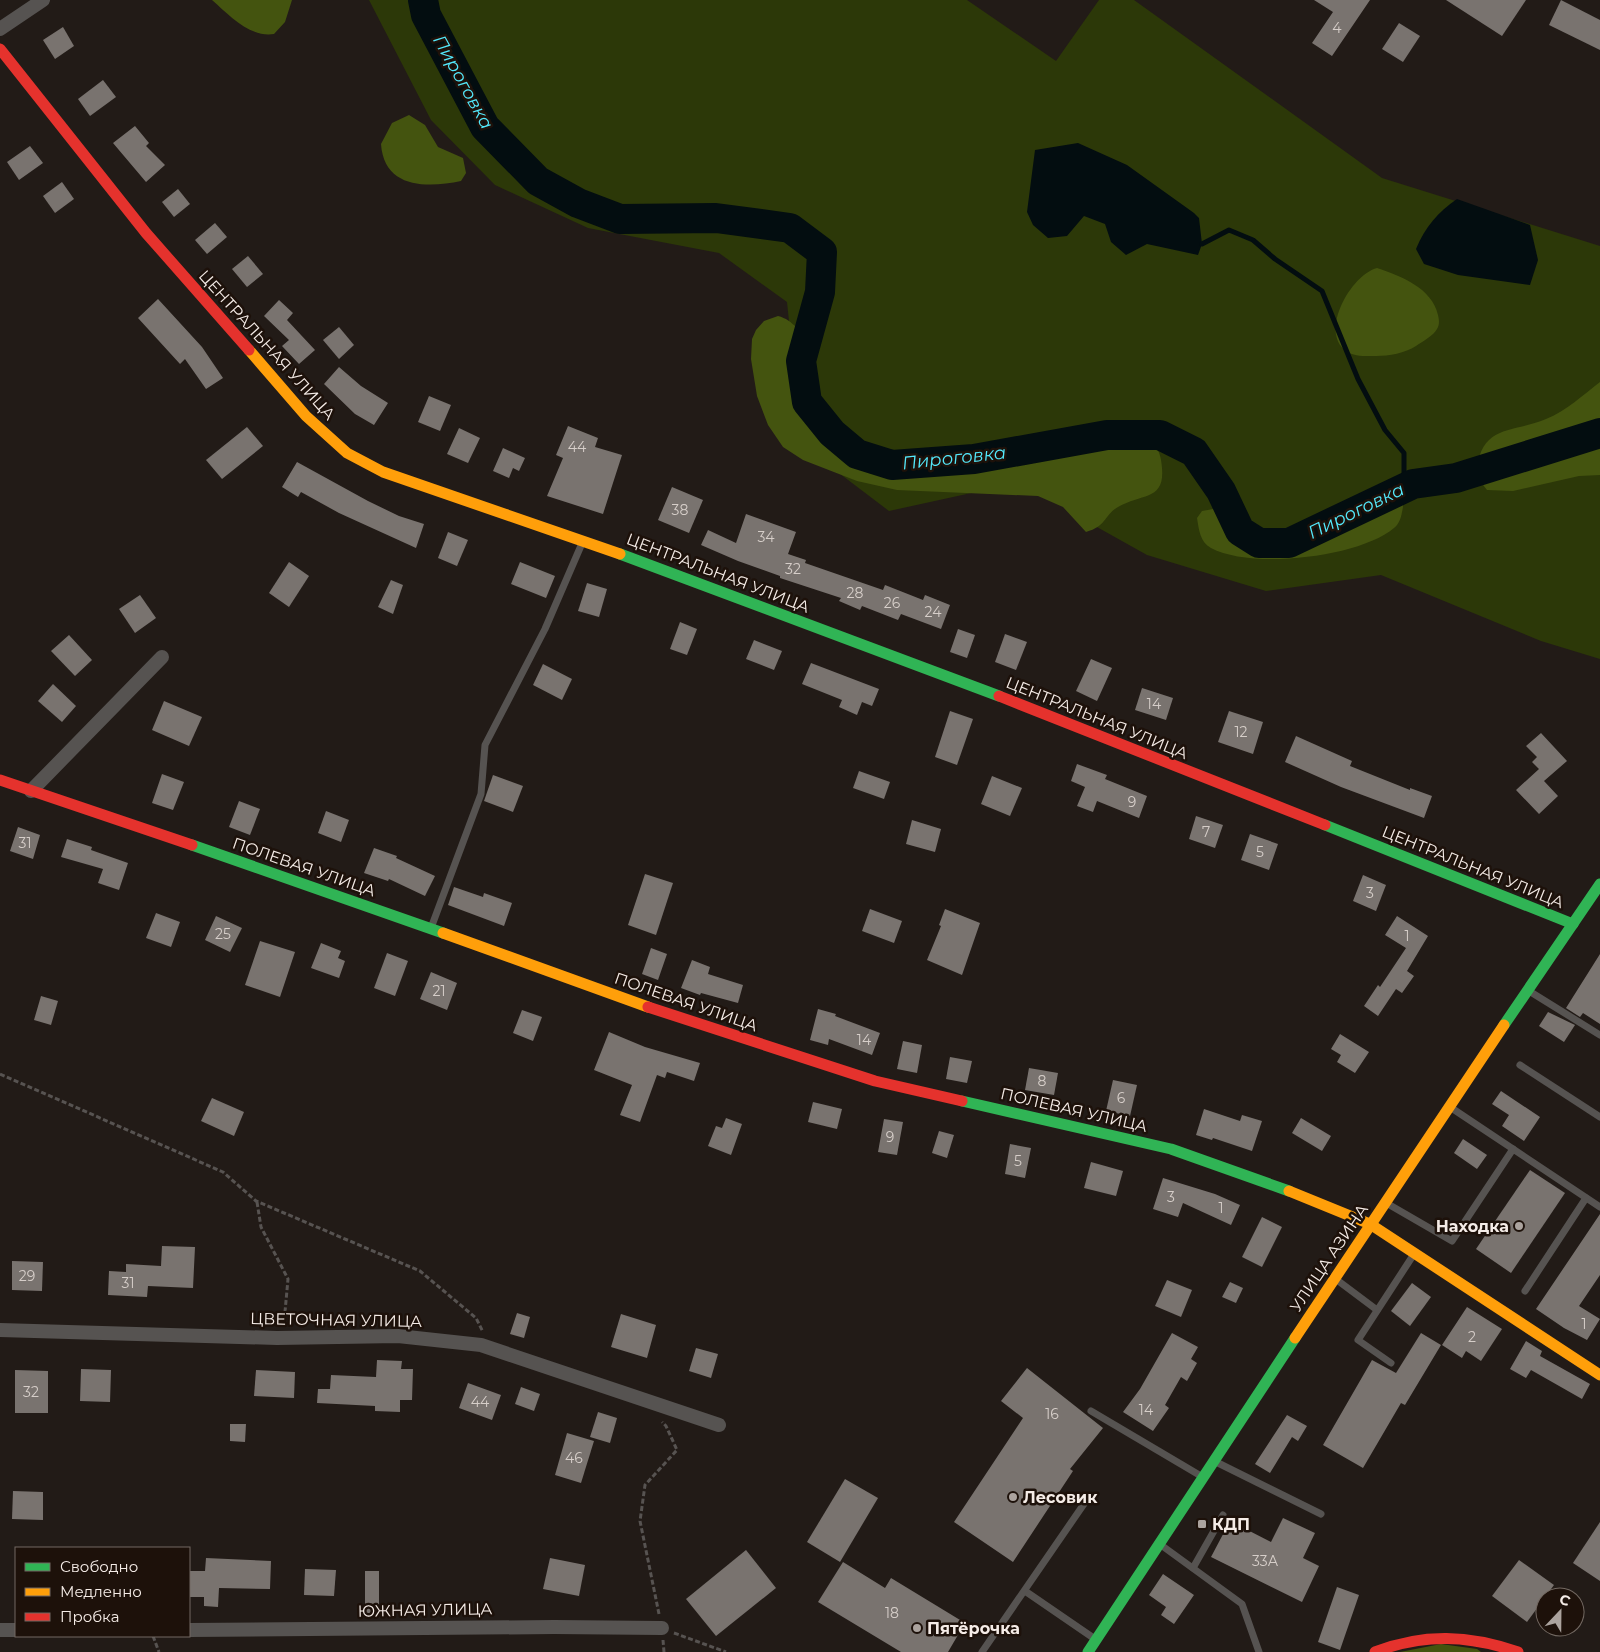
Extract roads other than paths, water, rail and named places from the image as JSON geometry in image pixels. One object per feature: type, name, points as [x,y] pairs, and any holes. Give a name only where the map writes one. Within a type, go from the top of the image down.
[{"type":"street","points":[[0,30],[42,0]]},
{"type":"street","name":"ЦЕНТРАЛЬНАЯ УЛИЦА","points":[[0,49],[146,233],[306,416],[347,453],[383,472],[583,540],[991,693],[1573,924]]},
{"type":"street","points":[[31,791],[162,657]]},
{"type":"street","name":"ПОЛЕВАЯ УЛИЦА","points":[[0,780],[319,888],[660,1011],[875,1081],[1171,1149],[1255,1177],[1370,1224],[1600,1375]]},
{"type":"street","name":"УЛИЦА АЗИНА","points":[[1090,1649],[1370,1224],[1600,884]]},
{"type":"street","name":"ЦВЕТОЧНАЯ УЛИЦА","points":[[0,1330],[277,1338],[398,1336],[481,1345],[719,1425]]},
{"type":"street","name":"ЮЖНАЯ УЛИЦА","points":[[190,1630],[554,1626],[662,1628]]},
{"type":"street","points":[[0,1630],[15,1630]]},
{"type":"street","points":[[1375,1652],[1411,1639],[1456,1636],[1484,1640],[1518,1652]]},
{"type":"lane","points":[[431,928],[481,794],[485,745],[545,630],[583,540]]},
{"type":"lane","points":[[1529,991],[1600,1036]]},
{"type":"lane","points":[[1520,1065],[1600,1117]]},
{"type":"lane","points":[[1450,1107],[1600,1207]]},
{"type":"lane","points":[[1385,1202],[1452,1241],[1513,1149]]},
{"type":"lane","points":[[1525,1291],[1586,1198]]},
{"type":"lane","points":[[1390,1363],[1358,1340],[1414,1254]]},
{"type":"lane","points":[[1335,1278],[1377,1310]]},
{"type":"lane","points":[[1091,1411],[1203,1477]]},
{"type":"lane","points":[[1214,1461],[1321,1514]]},
{"type":"lane","points":[[982,1652],[1086,1501]]},
{"type":"lane","points":[[1193,1568],[1223,1515]]},
{"type":"lane","points":[[1159,1544],[1242,1604],[1258,1652]]},
{"type":"lane","points":[[1025,1591],[1090,1649]]},
{"type":"waterway","name":"Пироговка","points":[[423,0],[426,15],[485,127],[538,181],[578,203],[620,219],[716,218],[790,228],[822,252],[820,292],[801,361],[807,402],[832,433],[857,454],[892,465],[974,459],[1107,435],[1160,435],[1194,452],[1221,491],[1240,531],[1259,543],[1289,543],[1413,484],[1456,478],[1600,433]]},
{"type":"waterway","points":[[1202,244],[1229,230],[1253,240],[1275,259],[1322,291],[1358,379],[1385,430],[1404,453],[1404,474],[1413,484]]},
{"type":"place","name":"Находка","points":[[1519,1226]]},
{"type":"place","name":"Лесовик","points":[[1013,1497]]},
{"type":"place","name":"КДП","points":[[1202,1524]]},
{"type":"place","name":"Пятёрочка","points":[[917,1628]]}]
